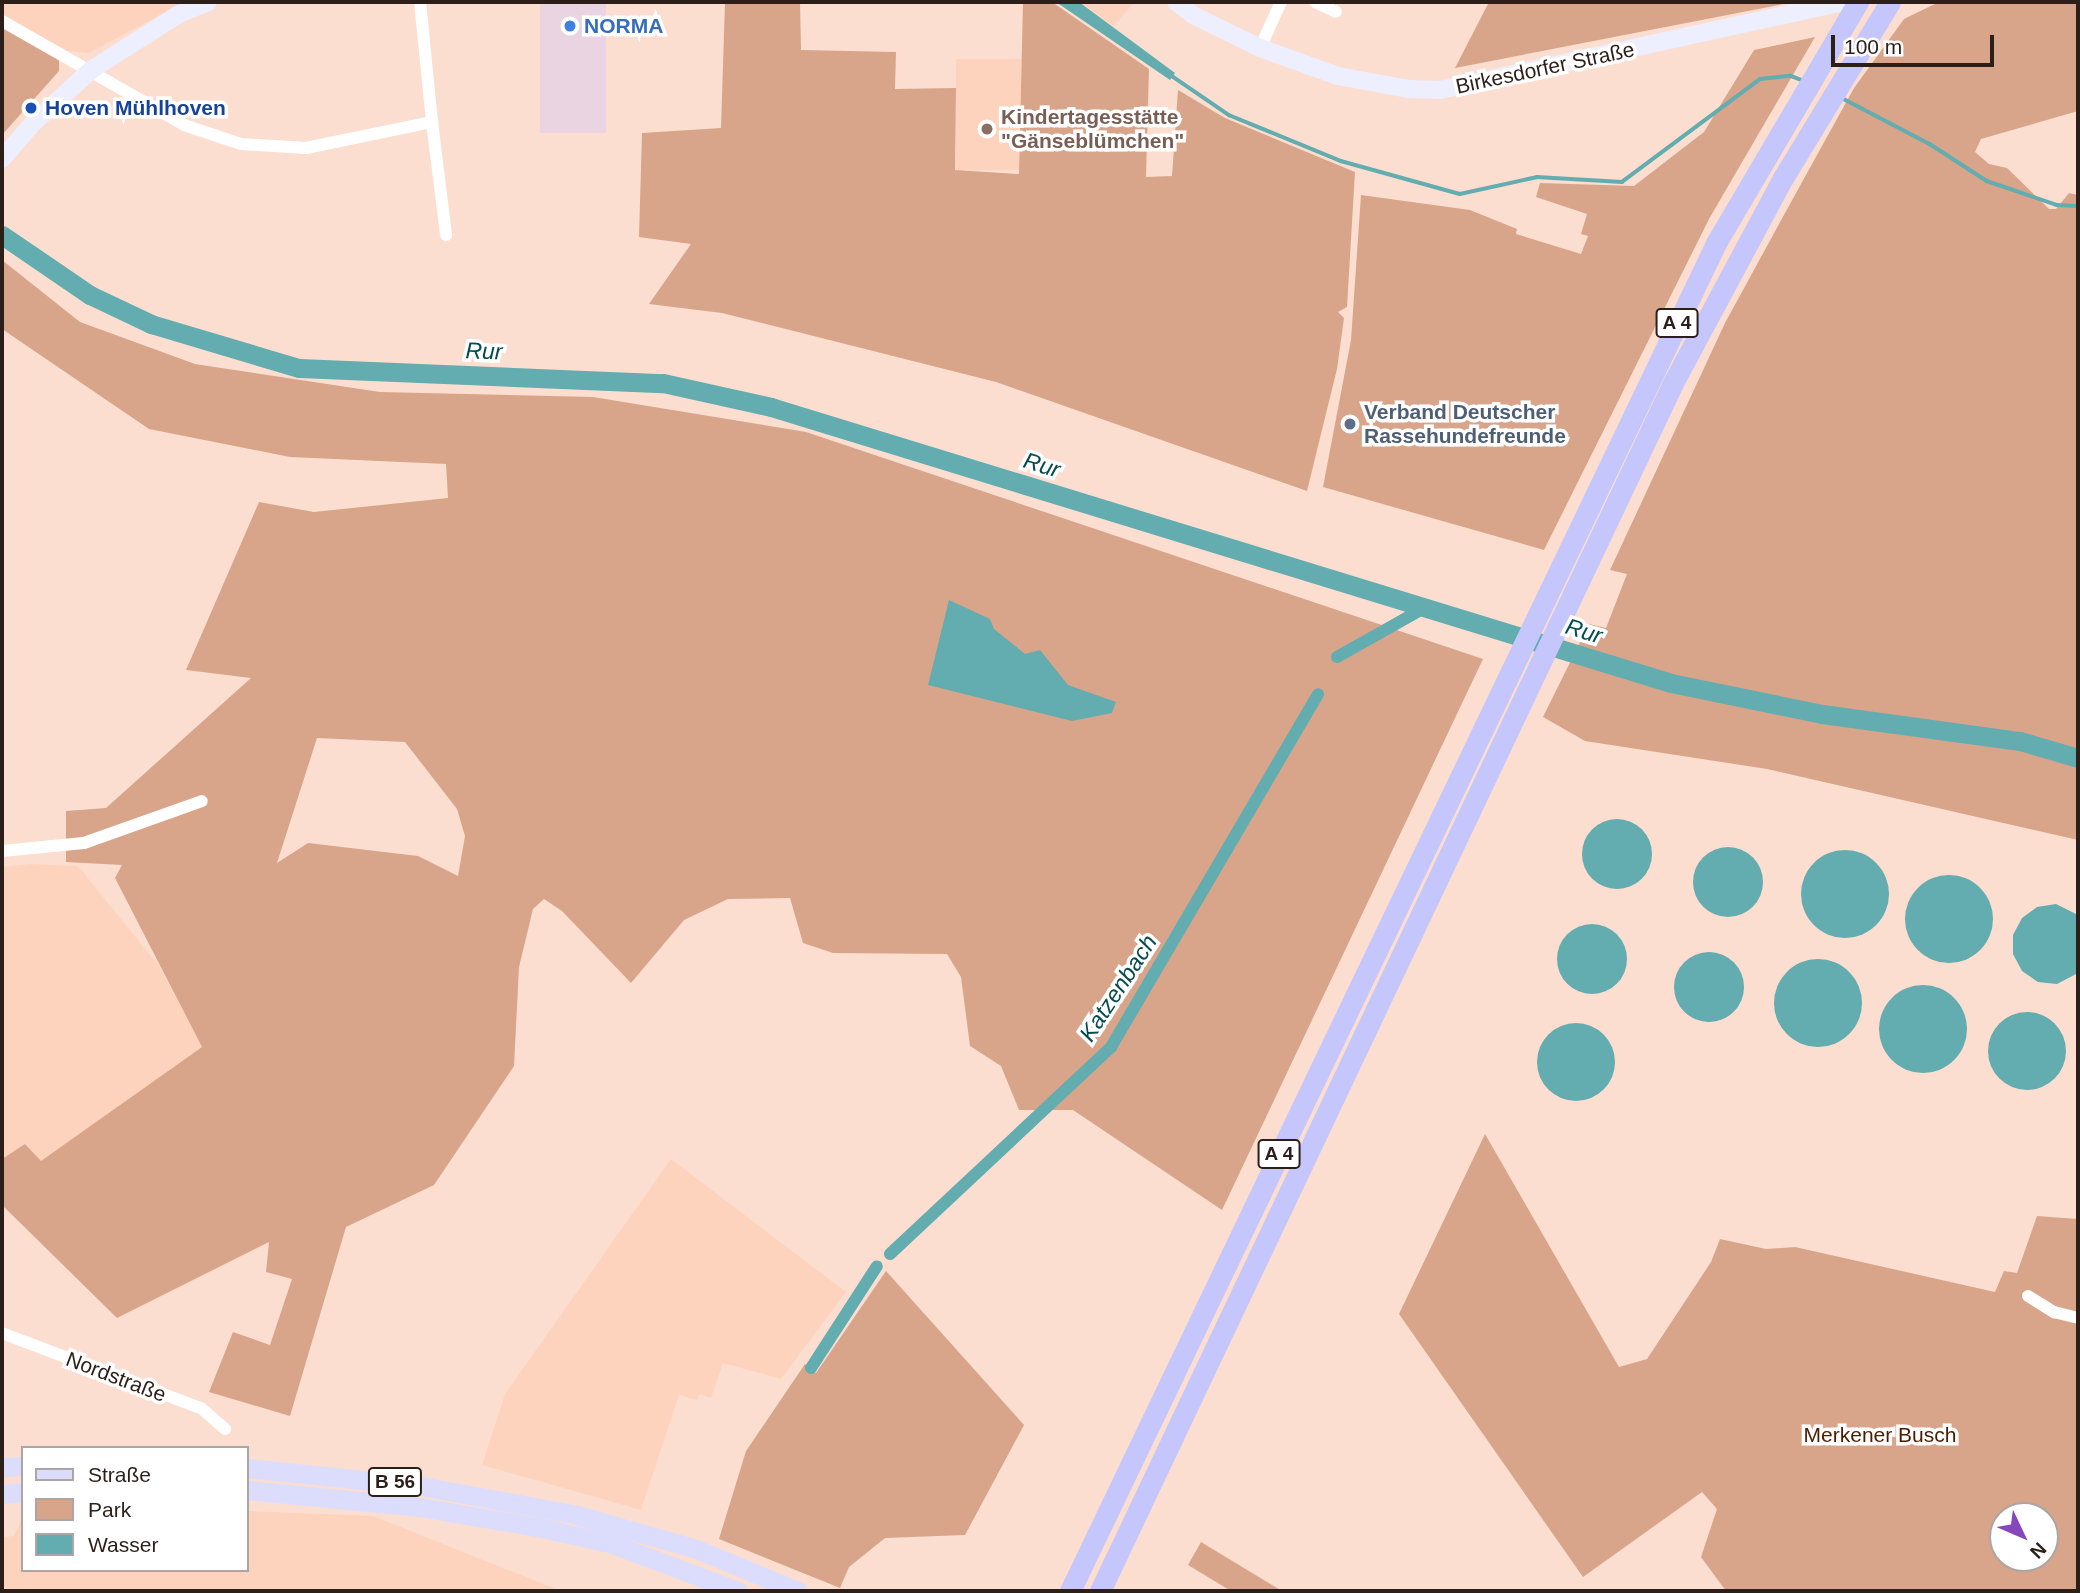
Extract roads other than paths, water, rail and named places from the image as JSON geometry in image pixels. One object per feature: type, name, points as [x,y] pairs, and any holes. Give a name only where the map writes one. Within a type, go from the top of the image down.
[{"type":"highway","name":"A 4","points":[[1070,1591],[1562,558],[1716,243],[1858,2]]},
{"type":"highway","name":"A 4","points":[[1100,1591],[1673,383],[1826,103],[1890,2]]},
{"type":"main road","points":[[2,159],[33,123],[91,71],[167,20],[208,2]]},
{"type":"main road","name":"Birkesdorfer Straße","points":[[1176,2],[1193,15],[1260,48],[1338,76],[1408,89],[1440,90],[1843,2]]},
{"type":"main road","points":[[2,1467],[21,1466]]},
{"type":"main road","name":"B 56","points":[[248,1468],[421,1486],[577,1515],[696,1549],[798,1591]]},
{"type":"main road","name":"B 56","points":[[248,1490],[420,1507],[528,1525],[610,1543],[738,1591]]},
{"type":"main road","points":[[2,1494],[21,1492]]},
{"type":"street","points":[[420,2],[446,236]]},
{"type":"street","points":[[1260,48],[1281,2]]},
{"type":"street","points":[[1315,2],[1336,12]]},
{"type":"street","points":[[2,20],[91,71],[165,118],[253,146],[306,148],[432,122]]},
{"type":"street","points":[[2,851],[84,843],[202,801]]},
{"type":"street","points":[[2028,1296],[2054,1312],[2078,1318]]},
{"type":"street","name":"Nordstraße","points":[[2,1333],[201,1408],[225,1429]]},
{"type":"water","points":[[1056,2],[1079,2],[1175,73],[1170,80]]},
{"type":"water","points":[[949,600],[990,619],[994,629],[1025,654],[1040,650],[1068,685],[1116,702],[1112,713],[1072,721],[928,685]]},
{"type":"water","points":[[1610,819],[1624,819],[1637,825],[1646,834],[1652,854],[1650,867],[1642,879],[1624,889],[1610,889],[1597,883],[1588,874],[1582,861],[1582,847],[1588,834],[1597,825]]},
{"type":"water","points":[[1721,847],[1735,847],[1748,853],[1757,862],[1763,882],[1761,895],[1753,907],[1735,917],[1721,917],[1708,911],[1699,902],[1693,889],[1693,875],[1699,862],[1708,853]]},
{"type":"water","points":[[1836,850],[1854,850],[1870,857],[1882,869],[1889,885],[1889,903],[1882,919],[1870,931],[1854,938],[1836,938],[1820,931],[1808,919],[1801,903],[1801,885],[1808,869],[1820,857]]},
{"type":"water","points":[[1940,875],[1958,875],[1974,882],[1986,894],[1993,910],[1993,928],[1986,944],[1974,956],[1958,963],[1940,963],[1924,956],[1912,944],[1905,928],[1905,910],[1912,894],[1924,882]]},
{"type":"water","points":[[2056,904],[2078,915],[2078,973],[2057,984],[2038,982],[2022,971],[2013,954],[2013,935],[2022,918],[2037,907]]},
{"type":"water","points":[[1585,924],[1599,924],[1612,930],[1621,939],[1627,959],[1625,972],[1617,984],[1599,994],[1585,994],[1572,988],[1563,979],[1557,966],[1557,952],[1563,939],[1572,930]]},
{"type":"water","points":[[1702,952],[1716,952],[1729,958],[1738,967],[1744,987],[1742,1000],[1734,1012],[1716,1022],[1702,1022],[1689,1016],[1680,1007],[1674,994],[1674,980],[1680,967],[1689,958]]},
{"type":"water","points":[[1818,959],[1843,966],[1855,978],[1862,1003],[1855,1028],[1843,1040],[1818,1047],[1793,1040],[1781,1028],[1774,1003],[1781,978],[1793,966]]},
{"type":"water","points":[[1914,985],[1932,985],[1948,992],[1960,1004],[1967,1020],[1967,1038],[1960,1054],[1948,1066],[1932,1073],[1914,1073],[1898,1066],[1886,1054],[1879,1038],[1879,1020],[1886,1004],[1898,992]]},
{"type":"water","points":[[2019,1012],[2035,1012],[2049,1018],[2060,1029],[2066,1043],[2066,1059],[2060,1073],[2049,1084],[2035,1090],[2019,1090],[2005,1084],[1994,1073],[1988,1059],[1988,1043],[1994,1029],[2005,1018]]},
{"type":"water","points":[[1568,1023],[1584,1023],[1598,1029],[1609,1040],[1615,1054],[1615,1070],[1609,1084],[1598,1095],[1584,1101],[1568,1101],[1554,1095],[1543,1084],[1537,1070],[1537,1054],[1543,1040],[1554,1029]]},
{"type":"waterway","points":[[1169,74],[1229,115],[1341,161],[1460,194],[1537,177],[1622,182],[1760,79],[1791,76],[1804,81]]},
{"type":"waterway","points":[[1840,97],[1930,144],[1987,181],[2057,205],[2078,206]]},
{"type":"waterway","name":"Rur","points":[[2,235],[90,295],[151,324],[299,368],[663,383],[771,407],[1671,683],[1822,714],[2020,741],[2078,758]]},
{"type":"waterway","name":"Katzenbach","points":[[1337,657],[1424,608]]},
{"type":"waterway","name":"Katzenbach","points":[[890,1254],[1111,1047],[1318,694]]},
{"type":"waterway","name":"Katzenbach","points":[[811,1368],[877,1266]]},
{"type":"place","name":"NORMA","points":[[570,26]]},
{"type":"place","name":"Hoven Mühlhoven","points":[[31,108]]},
{"type":"place","name":"Kindertagesstätte \"Gänseblümchen\"","points":[[987,129]]},
{"type":"place","name":"Verband Deutscher Rassehundefreunde","points":[[1350,424]]},
{"type":"park label","name":"Merkener Busch","points":[[1880,1435]]}]
